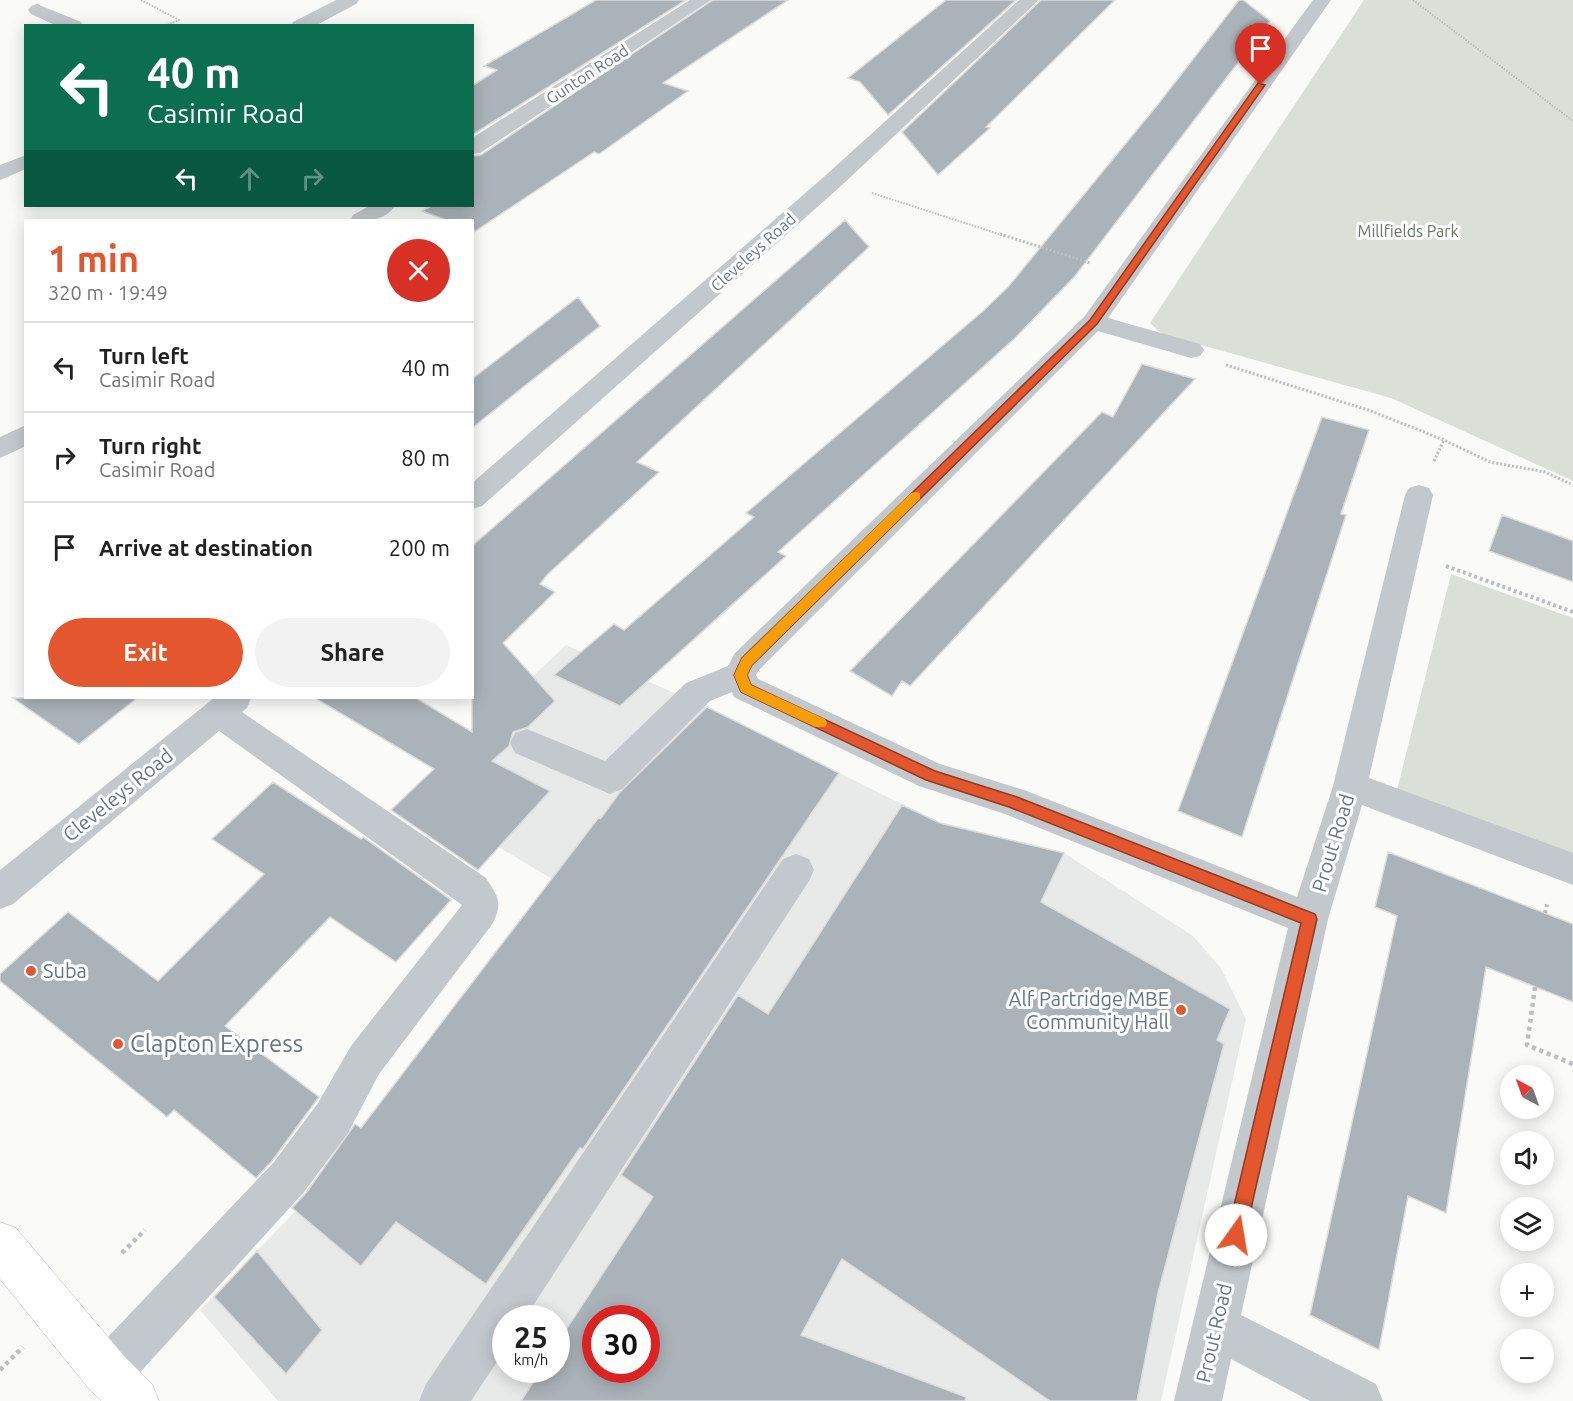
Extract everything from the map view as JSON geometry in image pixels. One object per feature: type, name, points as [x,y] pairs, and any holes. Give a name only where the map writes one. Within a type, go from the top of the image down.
[{"type":"highway","points":[[0,1244],[121,1387]]},
{"type":"street","points":[[304,24],[350,0]]},
{"type":"street","name":"Gunton Road","points":[[474,147],[702,0]]},
{"type":"street","name":"Cleveleys Road","points":[[474,497],[834,180],[1030,0]]},
{"type":"street","points":[[527,743],[610,779],[698,692],[740,675],[746,662],[1093,322],[1322,0]]},
{"type":"street","points":[[37,10],[69,24]]},
{"type":"street","points":[[0,172],[24,161]]},
{"type":"street","points":[[363,219],[382,207]]},
{"type":"street","points":[[1093,322],[1191,350]]},
{"type":"street","points":[[0,449],[24,435]]},
{"type":"street","name":"Prout Road","points":[[1197,1401],[1309,919],[1350,786],[1419,495]]},
{"type":"street","points":[[740,675],[746,688],[931,776],[1012,801],[1309,919]]},
{"type":"street","points":[[121,1387],[289,1177],[333,1118],[364,1060],[480,911],[481,903],[474,890],[227,705]]},
{"type":"street","name":"Cleveleys Road","points":[[0,892],[227,705]]},
{"type":"street","points":[[1350,786],[1573,869]]},
{"type":"street","points":[[443,1401],[796,870]]},
{"type":"street","points":[[1215,1326],[1359,1401]]},
{"type":"path","points":[[141,0],[179,20],[170,24]]},
{"type":"path","points":[[1413,0],[1573,121]]},
{"type":"path","points":[[834,180],[1127,275]]},
{"type":"path","points":[[1191,350],[1220,363],[1371,411],[1444,440],[1490,462],[1545,472],[1573,485]]},
{"type":"path","points":[[1406,551],[1573,612]]},
{"type":"path","points":[[1535,987],[1527,1045],[1573,1064]]},
{"type":"path","points":[[122,1253],[145,1230]]},
{"type":"path","points":[[0,1370],[27,1342]]},
{"type":"shaded area","points":[[566,645],[706,707],[940,823],[1064,853],[1193,936],[1221,968],[1246,1019],[1161,1401],[278,1401],[200,1310],[309,1197],[552,879],[409,793]]},
{"type":"green space","name":"Millfields Park","points":[[1364,0],[1573,0],[1573,481],[1391,398],[1162,334],[1150,323]]},
{"type":"green space","points":[[1451,574],[1573,618],[1573,854],[1397,790]]},
{"type":"building","points":[[596,0],[686,0],[474,134],[474,85],[497,70],[484,66]]},
{"type":"building","points":[[713,0],[788,0],[663,83],[688,91],[599,154],[594,152],[474,232],[474,219],[443,219],[422,211],[429,207],[474,207],[474,156],[481,155]]},
{"type":"building","points":[[946,0],[1016,0],[888,115],[860,82],[848,78]]},
{"type":"building","points":[[1041,0],[1115,0],[986,127],[990,128],[938,175],[902,132]]},
{"type":"building","points":[[1239,0],[1243,0],[1270,21],[1075,276],[1015,338],[778,552],[786,556],[620,706],[554,675],[614,624],[624,630],[754,517],[746,513],[982,312],[1008,287],[1159,103]]},
{"type":"building","points":[[845,220],[869,247],[637,462],[659,472],[540,584],[555,592],[503,643],[555,701],[528,727],[513,732],[509,746],[492,761],[550,791],[478,870],[391,810],[434,769],[317,699],[418,699],[472,732],[474,544]]},
{"type":"building","points":[[578,297],[600,326],[474,426],[474,377]]},
{"type":"building","points":[[1142,364],[1195,379],[910,686],[902,681],[892,696],[850,671],[1102,412],[1113,417]]},
{"type":"building","points":[[1322,417],[1369,430],[1341,514],[1346,515],[1242,837],[1178,811]]},
{"type":"building","points":[[1502,515],[1573,541],[1573,582],[1489,551]]},
{"type":"building","points":[[13,698],[136,699],[79,744]]},
{"type":"building","points":[[707,707],[839,773],[583,1149],[580,1148],[486,1284],[396,1222],[361,1266],[292,1208],[306,1193],[355,1124],[361,1128],[599,817],[601,818],[620,792]]},
{"type":"building","points":[[273,782],[361,839],[363,837],[451,900],[396,962],[330,917],[225,1026],[319,1097],[272,1161],[256,1178],[174,1110],[167,1117],[0,981],[0,974],[68,912],[158,981],[264,874],[212,839]]},
{"type":"building","points":[[902,805],[940,823],[1064,853],[1041,902],[1230,1009],[1217,1040],[1224,1044],[1158,1293],[1137,1401],[1050,1401],[842,1259],[801,1335],[966,1397],[965,1401],[521,1401],[533,1383],[570,1383],[570,1324],[582,1305],[582,1383],[660,1383],[660,1305],[582,1305],[653,1197],[621,1175],[738,995],[768,1014]]},
{"type":"building","points":[[1388,852],[1573,924],[1573,1002],[1486,967],[1446,1213],[1408,1196],[1379,1350],[1310,1315],[1397,916],[1375,907]]},
{"type":"building","points":[[257,1251],[322,1330],[286,1374],[214,1297]]},
{"type":"slow traffic","points":[[820,723],[746,688],[740,675],[746,662],[916,496]]},
{"type":"place","name":"Suba","points":[[31,971]]},
{"type":"place","name":"Alf Partridge MBE Community Hall","points":[[1181,1010]]},
{"type":"place","name":"Clapton Express","points":[[118,1044]]},
{"type":"route","points":[[1236,1235],[1309,919],[1012,801],[931,776],[746,688],[740,675],[746,662],[1093,322],[1261,85]]}]
